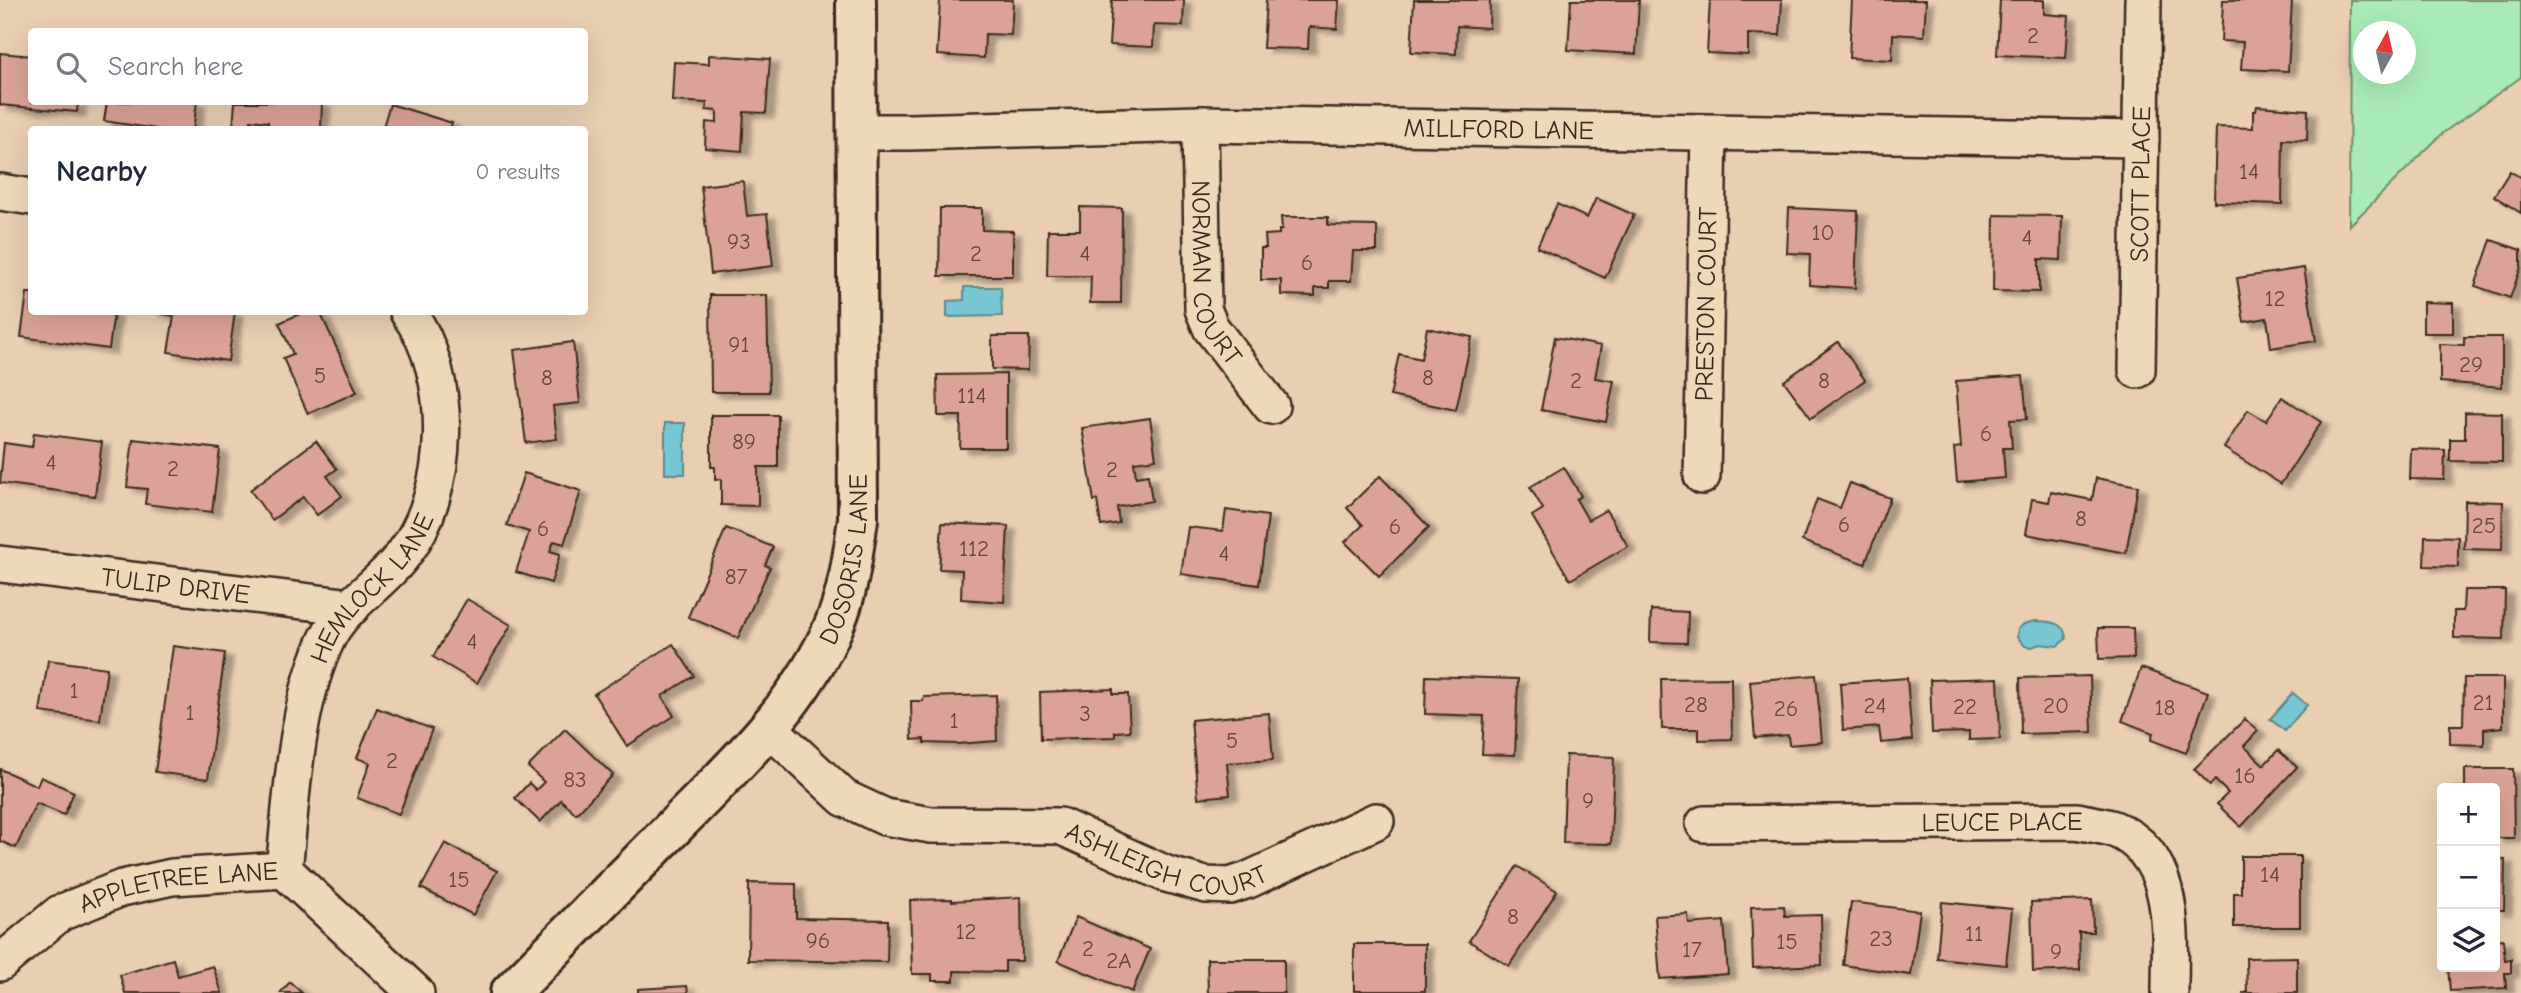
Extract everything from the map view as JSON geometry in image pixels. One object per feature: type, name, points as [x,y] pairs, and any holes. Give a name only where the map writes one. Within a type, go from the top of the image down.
[{"type":"street","name":"DOSORIS LANE","points":[[510,993],[723,778],[768,727],[804,682],[835,622],[850,571],[858,519],[856,0]]},
{"type":"street","name":"SCOTT PLACE","points":[[2137,370],[2143,0]]},
{"type":"street","name":"MILLFORD LANE","points":[[857,132],[1200,124],[2141,139]]},
{"type":"street","name":"NORMAN COURT","points":[[1200,124],[1203,309],[1211,328],[1271,406]]},
{"type":"street","name":"PRESTON COURT","points":[[1702,476],[1709,133]]},
{"type":"street","points":[[0,192],[28,196]]},
{"type":"street","name":"HEMLOCK LANE","points":[[284,870],[295,764],[312,677],[330,635],[352,607],[409,547],[428,513],[443,438],[441,398],[421,330],[410,315]]},
{"type":"street","name":"TULIP DRIVE","points":[[0,564],[352,607]]},
{"type":"street","name":"ASHLEIGH COURT","points":[[768,727],[844,798],[885,817],[931,825],[1059,826],[1166,874],[1206,885],[1230,886],[1248,880],[1376,821]]},
{"type":"street","name":"LEUCE PLACE","points":[[1704,824],[2077,821],[2115,830],[2137,843],[2154,863],[2167,899],[2170,923],[2170,993]]},
{"type":"street","name":"APPLETREE LANE","points":[[0,963],[60,913],[122,888],[172,877],[284,870],[416,993]]},
{"type":"green space","points":[[2350,0],[2521,0],[2521,77],[2443,133],[2349,226]]},
{"type":"water","points":[[964,287],[1001,287],[1002,316],[947,317],[947,301],[964,300]]},
{"type":"water","points":[[665,423],[685,423],[685,474],[665,474]]},
{"type":"water","points":[[2035,621],[2051,622],[2060,626],[2066,639],[2057,646],[2025,646],[2017,637],[2018,629]]},
{"type":"water","points":[[2293,693],[2307,705],[2285,731],[2270,719]]},
{"type":"building","points":[[940,0],[1013,0],[1011,35],[985,34],[984,58],[937,55]]},
{"type":"building","points":[[1112,0],[1184,0],[1183,26],[1154,25],[1153,47],[1109,45]]},
{"type":"building","points":[[1266,0],[1339,0],[1337,29],[1309,27],[1308,49],[1263,48]]},
{"type":"building","points":[[1414,0],[1490,0],[1489,28],[1457,26],[1456,54],[1411,52]]},
{"type":"building","points":[[1571,0],[1639,0],[1636,54],[1568,50]]},
{"type":"building","points":[[1710,0],[1782,0],[1780,35],[1748,34],[1748,55],[1707,53]]},
{"type":"building","points":[[1852,0],[1926,0],[1924,36],[1893,34],[1892,60],[1849,58]]},
{"type":"building","points":[[2000,0],[2044,0],[2044,14],[2069,16],[2066,58],[1997,55]]},
{"type":"building","points":[[2223,0],[2292,0],[2288,71],[2241,69],[2243,42],[2221,41]]},
{"type":"building","points":[[0,53],[28,56],[28,105],[78,105],[77,112],[0,105]]},
{"type":"building","points":[[709,55],[770,59],[766,113],[744,112],[742,151],[705,148],[706,122],[717,123],[717,111],[706,110],[707,103],[672,101],[674,62],[709,64]]},
{"type":"building","points":[[107,105],[197,105],[194,126],[137,126],[104,121]]},
{"type":"building","points":[[235,105],[322,105],[321,126],[268,126],[268,122],[251,120],[251,126],[233,126]]},
{"type":"building","points":[[390,105],[452,123],[451,126],[383,126]]},
{"type":"building","points":[[2257,106],[2308,110],[2307,140],[2283,139],[2282,204],[2214,202],[2216,127],[2253,128],[2253,111],[2256,111]]},
{"type":"building","points":[[2510,171],[2521,178],[2521,213],[2494,196]]},
{"type":"building","points":[[743,181],[747,216],[767,214],[773,266],[711,274],[701,186]]},
{"type":"building","points":[[1596,198],[1634,215],[1605,278],[1537,247],[1557,204],[1587,218]]},
{"type":"building","points":[[1080,207],[1122,208],[1121,303],[1090,303],[1091,276],[1047,276],[1048,230],[1080,230]]},
{"type":"building","points":[[940,208],[982,208],[982,230],[1013,231],[1013,276],[939,276]]},
{"type":"building","points":[[1789,208],[1858,211],[1855,288],[1809,285],[1810,254],[1787,253]]},
{"type":"building","points":[[1994,215],[2062,216],[2061,260],[2039,259],[2039,292],[1993,291]]},
{"type":"building","points":[[1281,217],[1328,217],[1328,225],[1377,226],[1377,251],[1353,251],[1351,281],[1329,281],[1329,288],[1315,288],[1315,296],[1281,295],[1281,280],[1261,280],[1261,248],[1266,248],[1265,235],[1279,234],[1279,230],[1282,230]]},
{"type":"building","points":[[2491,240],[2521,250],[2521,267],[2510,298],[2475,286]]},
{"type":"building","points":[[2304,268],[2316,341],[2271,348],[2267,318],[2244,322],[2237,278]]},
{"type":"building","points":[[27,293],[28,315],[114,315],[109,349],[21,337]]},
{"type":"building","points":[[710,295],[767,295],[769,392],[711,392]]},
{"type":"building","points":[[2423,302],[2453,303],[2453,333],[2423,333]]},
{"type":"building","points":[[168,315],[235,315],[228,361],[168,352],[174,316]]},
{"type":"building","points":[[297,315],[321,315],[357,392],[308,414],[283,358],[293,354],[279,323]]},
{"type":"building","points":[[1427,328],[1472,337],[1456,410],[1390,396],[1399,354],[1421,359]]},
{"type":"building","points":[[992,336],[1029,336],[1028,370],[992,369]]},
{"type":"building","points":[[1555,337],[1601,346],[1595,378],[1614,381],[1606,422],[1541,410]]},
{"type":"building","points":[[2464,337],[2502,337],[2502,387],[2440,382],[2440,344],[2464,345]]},
{"type":"building","points":[[573,342],[580,403],[553,406],[557,439],[526,443],[514,350]]},
{"type":"building","points":[[1838,342],[1865,380],[1811,418],[1784,381]]},
{"type":"building","points":[[1006,374],[1006,448],[960,448],[961,416],[938,416],[937,375]]},
{"type":"building","points":[[2023,376],[2027,419],[2010,420],[2012,448],[2003,448],[2005,478],[1957,482],[1954,448],[1961,447],[1956,381]]},
{"type":"building","points":[[2282,397],[2321,422],[2281,484],[2224,448],[2248,410],[2266,421]]},
{"type":"building","points":[[2465,412],[2502,413],[2502,462],[2450,461],[2450,439],[2465,439]]},
{"type":"building","points":[[711,415],[778,415],[778,467],[758,467],[758,506],[721,505],[721,479],[715,480],[715,467],[711,467]]},
{"type":"building","points":[[1150,418],[1156,459],[1134,462],[1136,477],[1148,475],[1152,501],[1117,507],[1119,523],[1101,526],[1097,500],[1094,501],[1082,428]]},
{"type":"building","points":[[34,433],[102,442],[95,496],[0,483],[4,443],[32,447]]},
{"type":"building","points":[[133,439],[220,449],[212,512],[145,504],[147,489],[127,487]]},
{"type":"building","points":[[316,441],[337,469],[327,476],[342,496],[317,515],[303,497],[272,520],[250,490]]},
{"type":"building","points":[[2411,449],[2445,450],[2444,480],[2410,479]]},
{"type":"building","points":[[1564,467],[1581,496],[1576,499],[1588,520],[1606,510],[1628,546],[1570,580],[1532,516],[1543,509],[1530,487]]},
{"type":"building","points":[[524,473],[581,491],[564,544],[554,541],[550,551],[560,554],[551,583],[516,572],[529,532],[507,525]]},
{"type":"building","points":[[1380,476],[1429,527],[1379,576],[1345,542],[1363,525],[1347,508]]},
{"type":"building","points":[[2096,478],[2138,486],[2126,553],[2026,534],[2032,499],[2049,502],[2051,492],[2092,500]]},
{"type":"building","points":[[1850,483],[1890,498],[1865,564],[1802,541],[1817,499],[1840,508]]},
{"type":"building","points":[[2465,501],[2503,502],[2502,550],[2464,549]]},
{"type":"building","points":[[1226,510],[1268,516],[1259,585],[1181,574],[1188,527],[1223,531]]},
{"type":"building","points":[[942,523],[1008,526],[1004,602],[961,599],[962,570],[939,569]]},
{"type":"building","points":[[726,528],[773,547],[765,565],[770,567],[738,638],[688,617]]},
{"type":"building","points":[[2425,536],[2458,537],[2458,567],[2424,566]]},
{"type":"building","points":[[2464,590],[2505,590],[2504,639],[2454,638],[2454,611],[2463,611]]},
{"type":"building","points":[[467,599],[511,625],[477,683],[433,657]]},
{"type":"building","points":[[1651,610],[1688,612],[1687,643],[1650,642]]},
{"type":"building","points":[[2098,628],[2133,628],[2134,658],[2099,659]]},
{"type":"building","points":[[673,644],[694,676],[662,696],[674,716],[627,746],[594,694]]},
{"type":"building","points":[[173,646],[225,653],[208,779],[155,772]]},
{"type":"building","points":[[48,660],[107,668],[100,720],[40,712]]},
{"type":"building","points":[[2141,668],[2208,692],[2186,753],[2151,740],[2153,733],[2122,721]]},
{"type":"building","points":[[1816,675],[1822,742],[1789,745],[1788,735],[1755,738],[1750,681]]},
{"type":"building","points":[[1426,676],[1518,679],[1515,755],[1482,754],[1484,716],[1425,714]]},
{"type":"building","points":[[2090,676],[2092,732],[2021,734],[2020,678]]},
{"type":"building","points":[[1731,678],[1732,739],[1699,740],[1699,729],[1662,729],[1661,679]]},
{"type":"building","points":[[1907,678],[1912,740],[1881,743],[1879,727],[1843,730],[1840,683]]},
{"type":"building","points":[[1998,678],[2000,739],[1969,740],[1969,732],[1932,733],[1930,680]]},
{"type":"building","points":[[2464,678],[2503,678],[2503,727],[2484,729],[2484,745],[2450,744],[2450,725],[2463,725]]},
{"type":"building","points":[[1113,689],[1113,694],[1128,694],[1130,731],[1115,732],[1115,737],[1041,739],[1040,692]]},
{"type":"building","points":[[996,695],[997,741],[957,744],[912,740],[911,701],[923,701],[924,697]]},
{"type":"building","points":[[377,708],[432,729],[399,814],[357,798],[370,763],[357,758]]},
{"type":"building","points":[[1269,713],[1273,760],[1227,763],[1230,795],[1198,798],[1191,720]]},
{"type":"building","points":[[2245,719],[2258,731],[2244,746],[2264,765],[2278,750],[2297,767],[2241,827],[2217,804],[2228,793],[2215,780],[2210,785],[2194,769]]},
{"type":"building","points":[[565,729],[613,775],[576,814],[561,800],[540,822],[515,798],[529,783],[536,790],[544,782],[528,767]]},
{"type":"building","points":[[1566,755],[1614,757],[1611,844],[1563,843]]},
{"type":"building","points":[[0,769],[37,786],[41,777],[74,792],[64,815],[36,803],[16,848],[0,841]]},
{"type":"building","points":[[2465,769],[2513,769],[2514,838],[2500,838],[2500,783],[2465,783]]},
{"type":"building","points":[[445,843],[497,871],[473,915],[421,888]]},
{"type":"building","points":[[2241,856],[2300,856],[2300,927],[2234,927],[2234,893],[2241,893]]},
{"type":"building","points":[[2500,860],[2505,860],[2504,910],[2500,910]]},
{"type":"building","points":[[1517,866],[1557,891],[1509,966],[1469,941]]},
{"type":"building","points":[[749,883],[796,884],[796,918],[888,920],[887,962],[748,960]]},
{"type":"building","points":[[1021,897],[1022,961],[1005,961],[1005,972],[954,971],[954,981],[932,981],[932,974],[912,974],[910,900],[952,901]]},
{"type":"building","points":[[2092,900],[2093,932],[2079,932],[2080,970],[2033,972],[2031,902]]},
{"type":"building","points":[[1851,902],[1920,911],[1911,975],[1843,965]]},
{"type":"building","points":[[1942,902],[2012,909],[2006,965],[1937,958]]},
{"type":"building","points":[[1784,906],[1785,916],[1821,915],[1822,965],[1753,968],[1751,907]]},
{"type":"building","points":[[1688,914],[1689,924],[1724,921],[1728,974],[1660,979],[1655,916]]},
{"type":"building","points":[[1076,917],[1150,949],[1132,992],[1058,961]]},
{"type":"building","points":[[2500,939],[2503,939],[2505,960],[2511,959],[2511,973],[2505,973],[2506,988],[2450,991],[2448,972],[2500,972]]},
{"type":"building","points":[[1354,944],[1425,944],[1425,991],[1354,991]]},
{"type":"building","points":[[2297,957],[2297,993],[2247,993],[2246,958]]},
{"type":"building","points":[[173,959],[178,976],[213,966],[222,993],[125,993],[120,975]]},
{"type":"building","points":[[1207,959],[1284,959],[1284,993],[1208,993]]},
{"type":"building","points":[[290,982],[302,993],[280,993]]},
{"type":"building","points":[[687,986],[688,993],[638,993],[638,989]]}]
